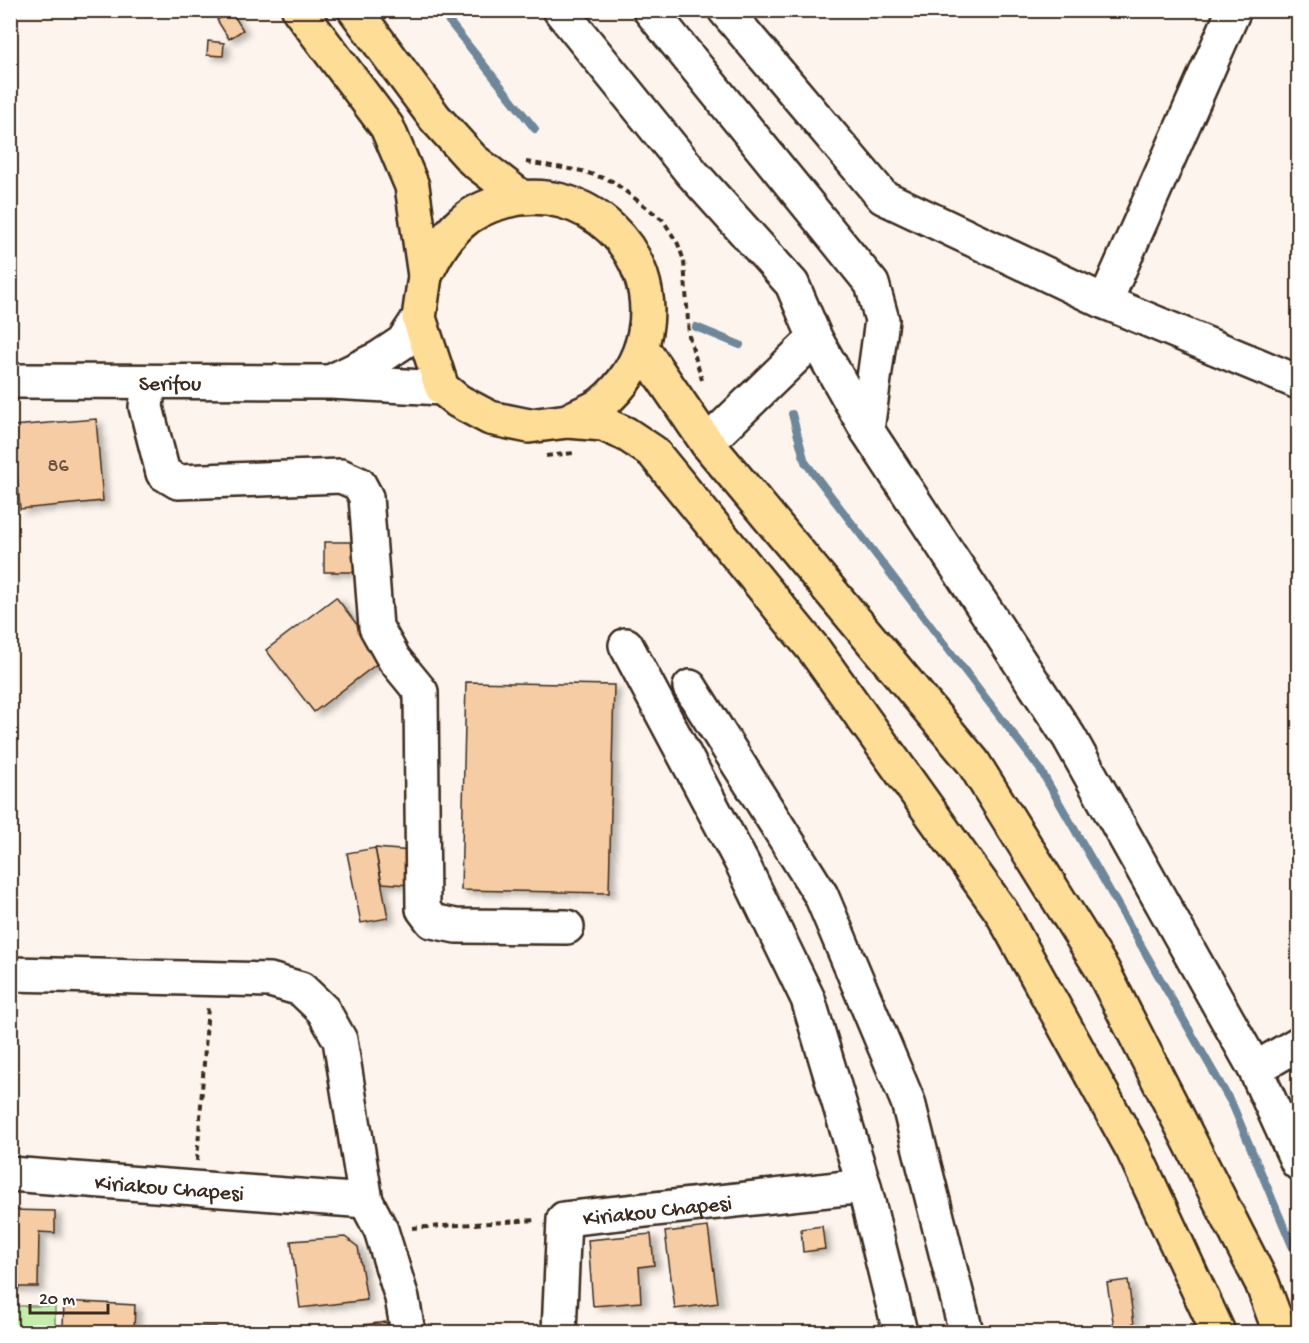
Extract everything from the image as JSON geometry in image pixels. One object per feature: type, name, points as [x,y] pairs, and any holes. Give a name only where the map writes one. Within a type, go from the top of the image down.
[{"type":"main road","points":[[299,10],[387,127],[412,186],[425,276],[419,318],[442,388],[458,401],[490,418],[529,426],[568,421],[603,424],[626,434],[653,452],[815,651],[1001,911],[1132,1150],[1218,1332]]},
{"type":"main road","points":[[355,10],[435,118],[473,160],[521,197]]},
{"type":"main road","points":[[425,276],[439,246],[461,222],[489,205],[521,197],[554,198],[585,208],[612,227],[632,253],[645,283],[648,316],[642,348],[626,380],[600,405],[568,421]]},
{"type":"main road","points":[[642,348],[707,443],[973,762],[1102,969],[1262,1283],[1280,1332]]},
{"type":"street","points":[[560,10],[692,173],[792,284],[815,338],[867,430],[1069,737],[1255,1069],[1299,1163]]},
{"type":"street","points":[[650,10],[872,284],[882,320],[867,430]]},
{"type":"street","points":[[725,10],[883,197],[1105,302],[1299,381]]},
{"type":"street","points":[[1105,302],[1234,10]]},
{"type":"street","name":"Serifou","points":[[331,382],[378,358],[403,342],[419,318]]},
{"type":"street","points":[[707,443],[815,338]]},
{"type":"street","name":"Serifou","points":[[10,381],[331,382],[442,388]]},
{"type":"street","points":[[149,382],[146,407],[163,473],[178,482],[341,476],[359,484],[366,497],[376,627],[394,659],[421,692],[423,909],[432,921],[456,926],[567,927]]},
{"type":"street","points":[[626,645],[743,865],[808,999],[864,1186],[900,1332]]},
{"type":"street","points":[[690,687],[821,895],[908,1102],[966,1332]]},
{"type":"street","points":[[10,974],[270,980],[302,989],[323,1010],[340,1040],[366,1201],[381,1230],[402,1298],[408,1332]]},
{"type":"street","points":[[808,999],[855,978]]},
{"type":"street","points":[[1255,1069],[1299,1044]]},
{"type":"street","name":"Kiriakou Chapesi","points":[[10,1173],[366,1201]]},
{"type":"street","name":"Kiriakou Chapesi","points":[[559,1332],[564,1219],[864,1186]]},
{"type":"path","points":[[195,1188],[210,979]]},
{"type":"path","points":[[381,1230],[564,1219]]},
{"type":"green space","points":[[11,1306],[55,1306],[55,1332],[11,1332]]},
{"type":"building","points":[[231,11],[243,30],[229,39],[217,20]]},
{"type":"building","points":[[208,41],[224,43],[223,56],[207,55]]},
{"type":"building","points":[[96,419],[103,501],[20,509],[13,426]]},
{"type":"building","points":[[324,542],[356,542],[357,572],[324,572]]},
{"type":"building","points":[[336,597],[383,659],[314,712],[266,650]]},
{"type":"building","points":[[466,682],[614,685],[609,893],[461,890]]},
{"type":"building","points":[[375,848],[412,851],[410,885],[382,883]]},
{"type":"building","points":[[375,848],[388,918],[361,923],[347,853]]},
{"type":"building","points":[[10,1210],[55,1211],[55,1233],[39,1232],[38,1287],[10,1287]]},
{"type":"building","points":[[822,1226],[825,1249],[803,1252],[801,1229]]},
{"type":"building","points":[[708,1227],[718,1303],[675,1309],[665,1232]]},
{"type":"building","points":[[651,1234],[654,1265],[639,1267],[641,1302],[593,1306],[588,1240]]},
{"type":"building","points":[[345,1237],[358,1247],[367,1300],[300,1308],[291,1241]]},
{"type":"building","points":[[1128,1280],[1134,1324],[1114,1327],[1107,1283]]},
{"type":"building","points":[[64,1301],[135,1305],[134,1331],[63,1327]]},
{"type":"building","points":[[386,1322],[388,1332],[349,1332],[348,1327]]},
{"type":"building","points":[[165,1327],[216,1327],[216,1332],[164,1332]]},
{"type":"waterway","points":[[440,10],[535,129]]},
{"type":"waterway","points":[[696,327],[740,345]]},
{"type":"waterway","points":[[792,414],[805,462],[1040,769],[1233,1106],[1298,1260]]}]
